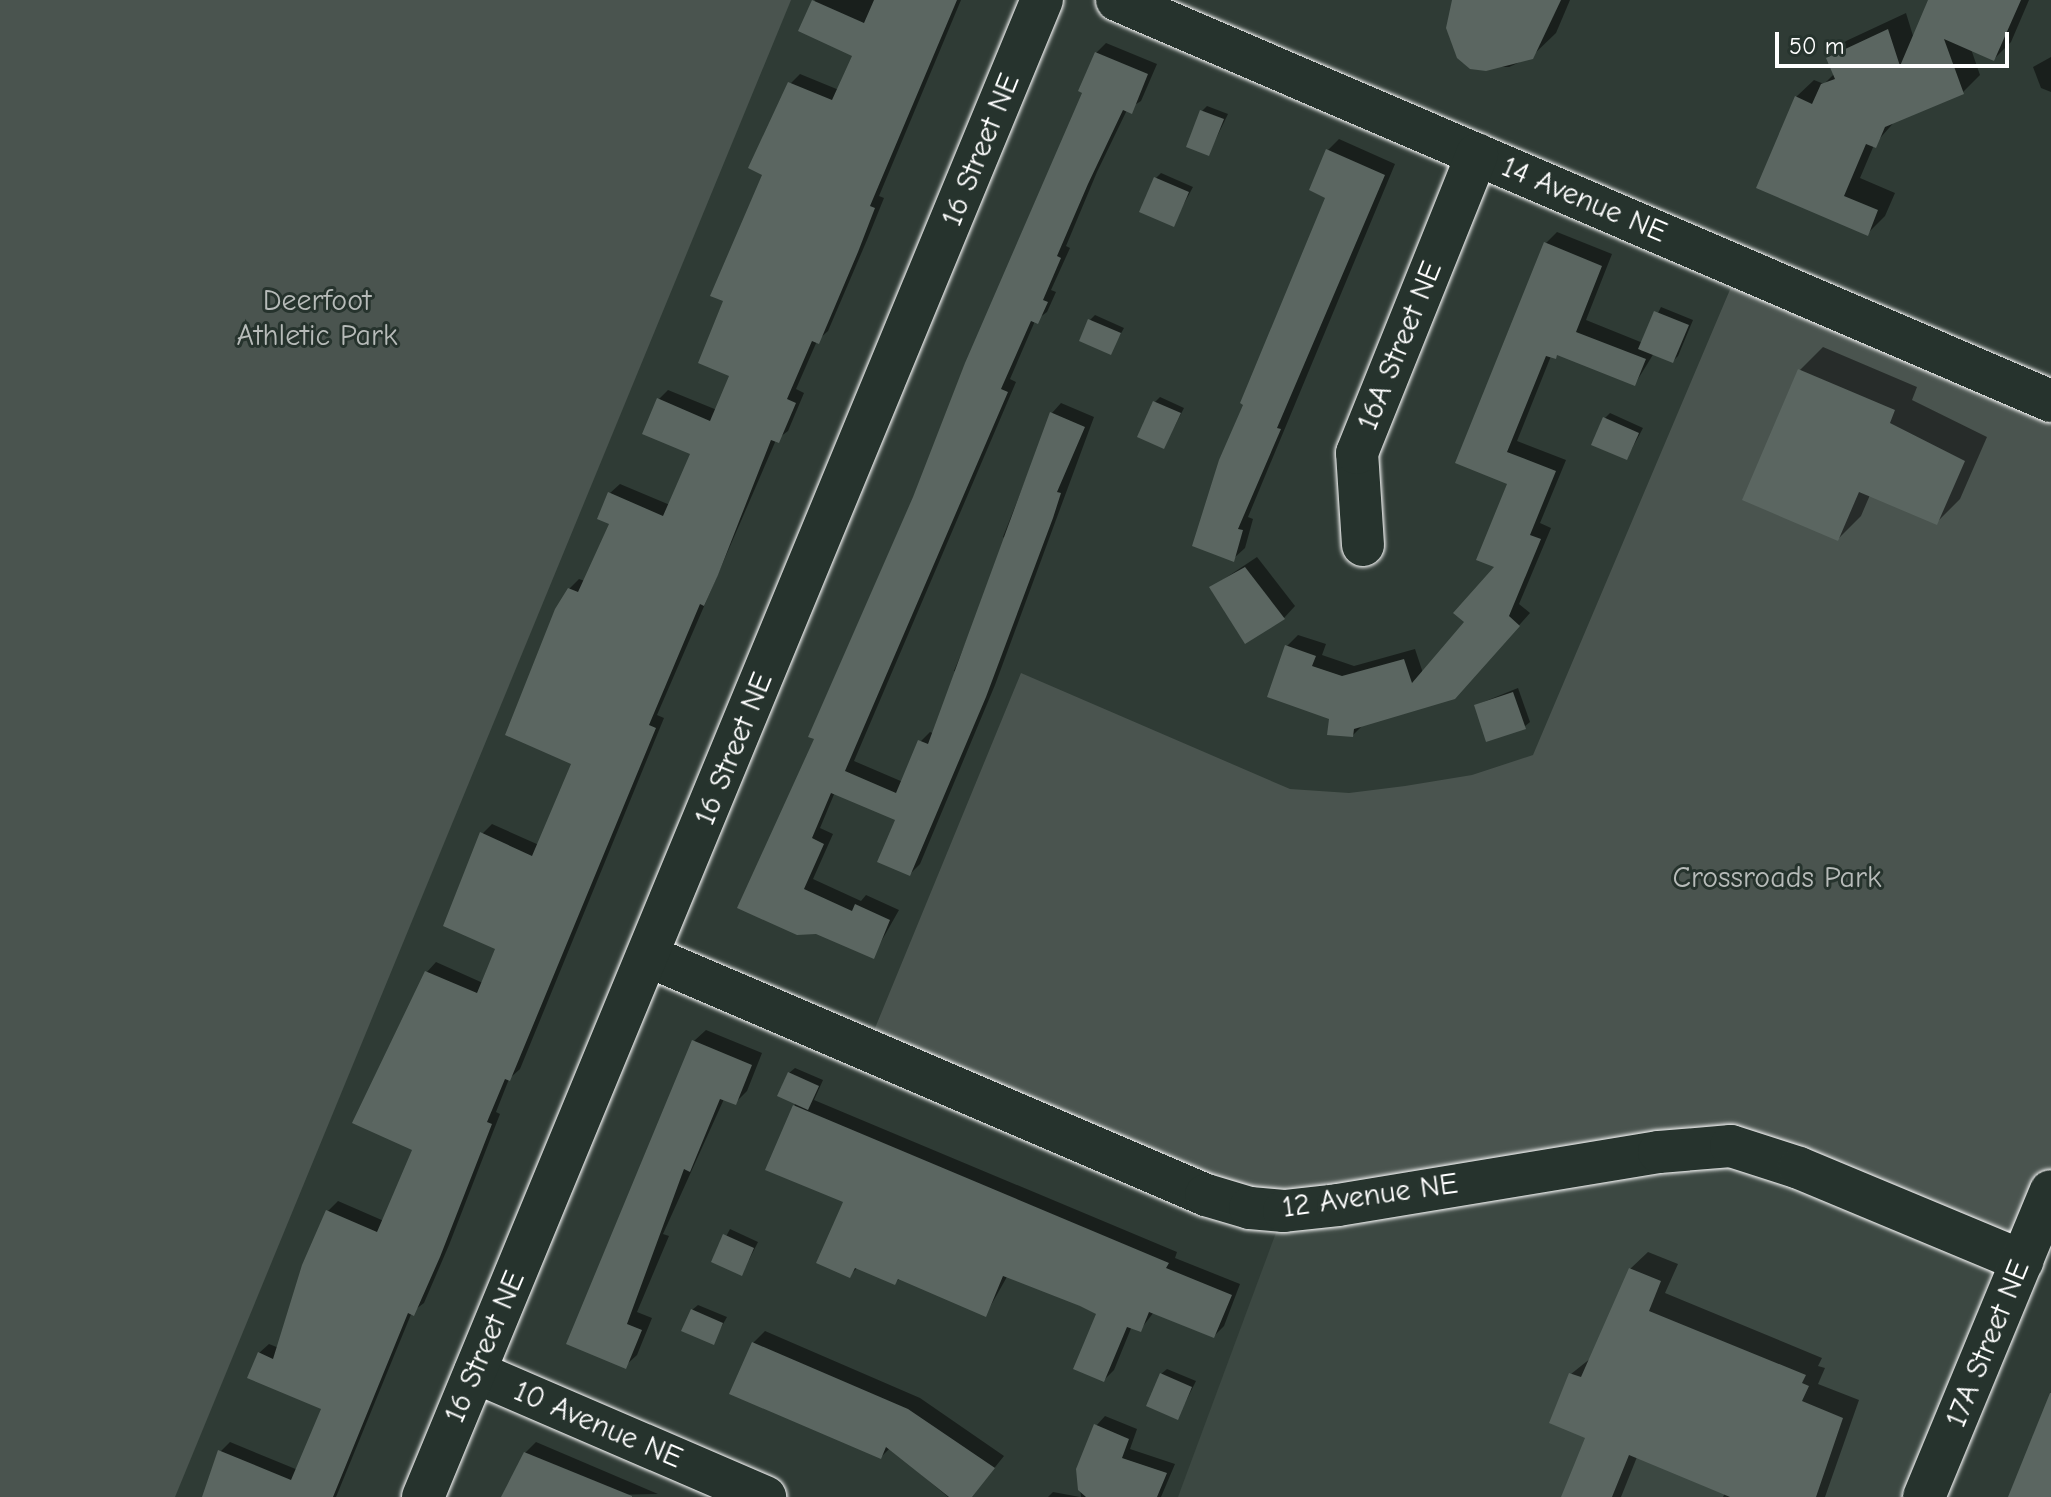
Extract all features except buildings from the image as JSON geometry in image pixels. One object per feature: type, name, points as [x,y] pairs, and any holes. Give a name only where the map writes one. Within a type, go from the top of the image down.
[{"type":"street","name":"16 Street NE","points":[[423,1497],[1042,0]]},
{"type":"street","name":"14 Avenue NE","points":[[1117,0],[2051,401]]},
{"type":"street","name":"16A Street NE","points":[[1363,545],[1357,453],[1477,154]]},
{"type":"street","name":"12 Avenue NE","points":[[648,956],[1206,1195],[1250,1208],[1284,1211],[1338,1205],[1659,1152],[1731,1146],[1799,1168],[2022,1261]]},
{"type":"street","name":"17A Street NE","points":[[1924,1497],[2051,1191]]},
{"type":"street","name":"10 Avenue NE","points":[[475,1372],[765,1497]]},
{"type":"shaded area","points":[[1695,1147],[2022,1261],[1924,1497],[1178,1497],[1284,1211]]},
{"type":"green space","name":"Deerfoot Athletic Park","points":[[0,0],[791,0],[175,1497],[0,1497]]},
{"type":"green space","name":"Crossroads Park","points":[[1740,266],[2051,401],[2051,1191],[2022,1261],[1766,1155],[1284,1211],[866,1050],[1021,673],[1290,789],[1349,793],[1405,786],[1472,775],[1533,755]]}]
